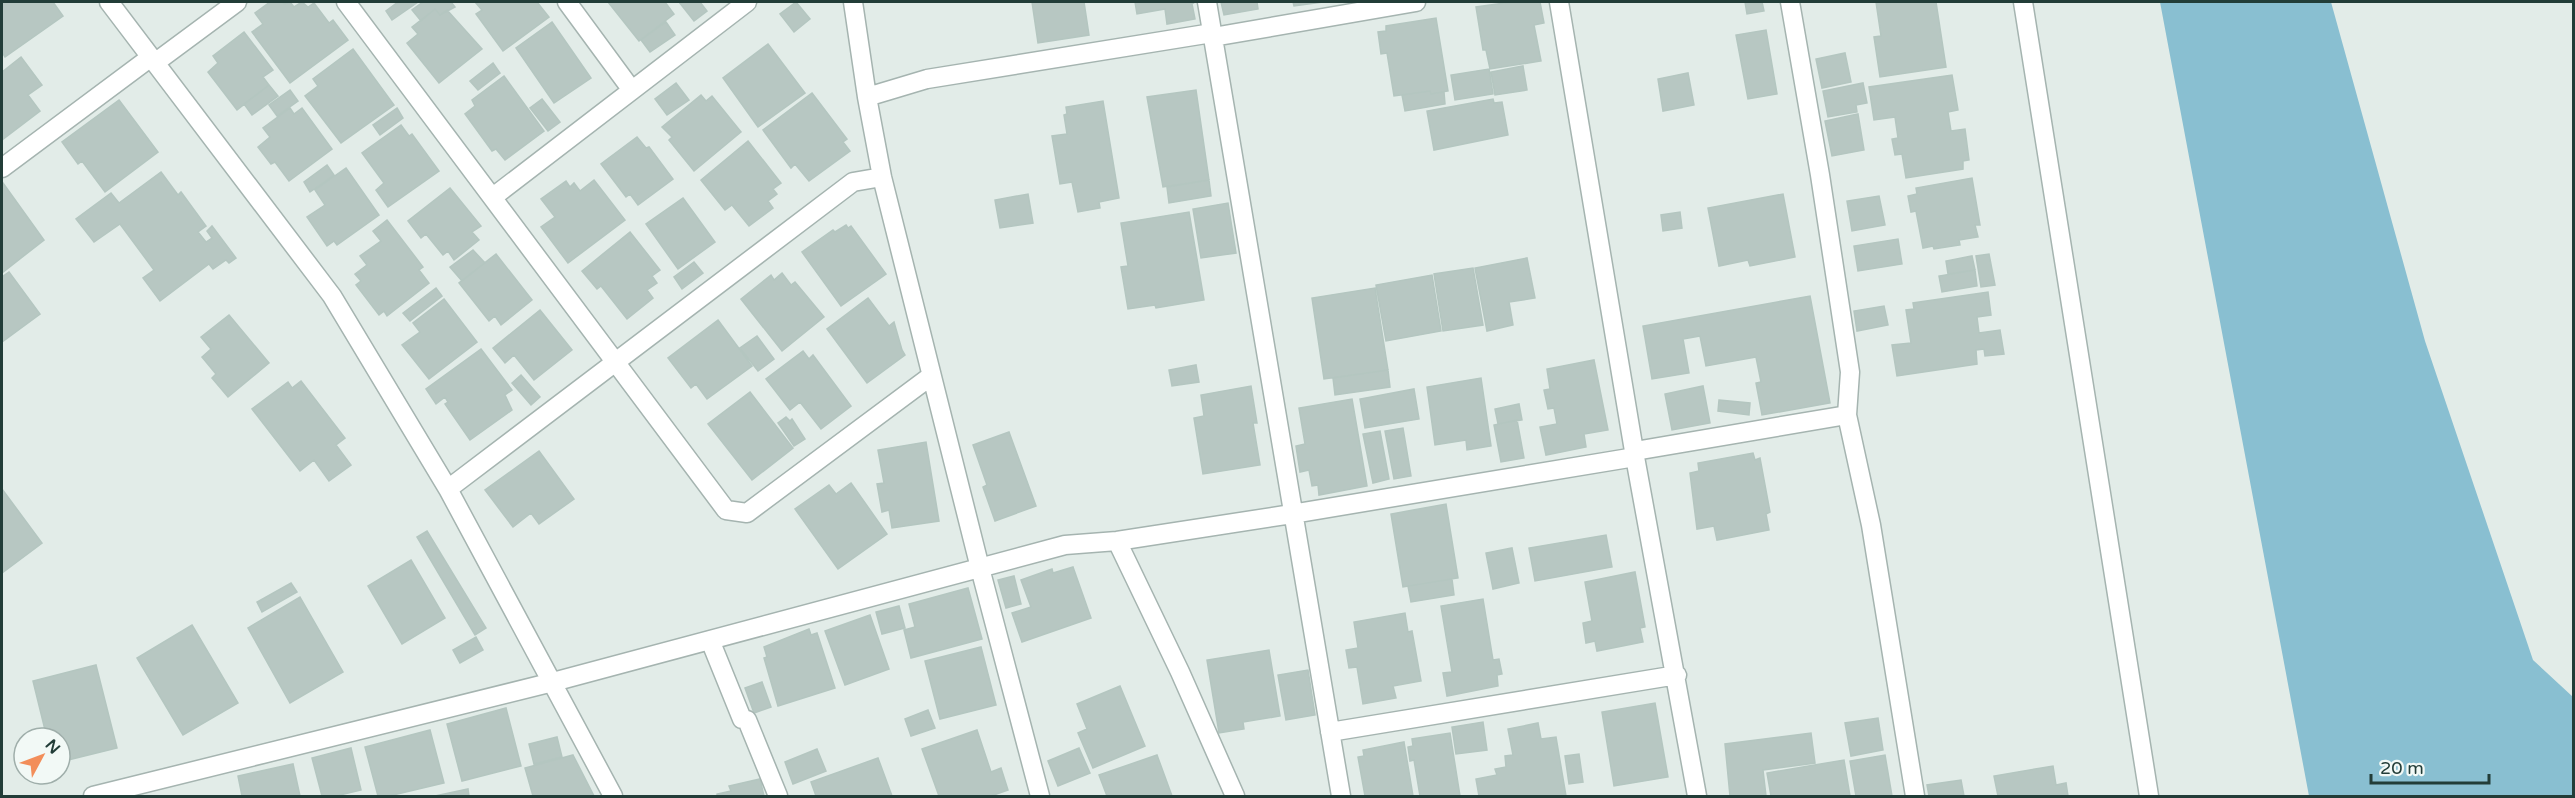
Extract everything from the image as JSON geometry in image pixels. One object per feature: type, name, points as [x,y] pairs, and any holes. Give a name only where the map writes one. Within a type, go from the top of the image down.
[{"type":"street","points":[[109,2],[332,296],[448,489],[613,796]]},
{"type":"street","points":[[2,168],[237,2]]},
{"type":"street","points":[[346,2],[726,510],[747,513],[931,376]]},
{"type":"street","points":[[567,2],[632,89]]},
{"type":"street","points":[[493,197],[747,2]]},
{"type":"street","points":[[853,2],[882,177],[978,561],[1040,796]]},
{"type":"street","points":[[1207,2],[1341,796]]},
{"type":"street","points":[[867,97],[927,79],[1416,2]]},
{"type":"street","points":[[1559,2],[1635,454],[1677,675],[1697,796]]},
{"type":"street","points":[[1790,2],[1820,175],[1850,372],[1847,415],[1870,525],[1915,796]]},
{"type":"street","points":[[2023,2],[2149,796]]},
{"type":"street","points":[[448,489],[854,182],[882,177]]},
{"type":"street","points":[[105,795],[551,678],[710,640],[978,561],[1065,545],[1117,541],[1292,514],[1847,415]]},
{"type":"street","points":[[1117,541],[1180,672],[1235,796]]},
{"type":"street","points":[[710,640],[742,718],[747,720],[778,796]]},
{"type":"street","points":[[1330,732],[1677,675]]},
{"type":"water","points":[[2160,2],[2331,2],[2425,341],[2533,660],[2573,697],[2573,796],[2309,796]]},
{"type":"building","points":[[2,2],[53,2],[63,16],[5,57],[2,52]]},
{"type":"building","points":[[270,2],[284,4],[290,2],[294,7],[302,2],[308,7],[314,3],[329,23],[333,20],[348,40],[290,83],[252,32],[263,24],[255,13]]},
{"type":"building","points":[[398,2],[418,2],[392,20],[386,11]]},
{"type":"building","points":[[423,2],[451,2],[455,7],[440,15],[435,9],[421,21],[412,10]]},
{"type":"building","points":[[475,2],[537,2],[549,17],[503,51],[476,14],[482,10]]},
{"type":"building","points":[[608,2],[665,2],[674,14],[639,41]]},
{"type":"building","points":[[679,2],[700,2],[707,11],[694,21]]},
{"type":"building","points":[[796,2],[810,19],[794,32],[780,14]]},
{"type":"building","points":[[1032,2],[1084,2],[1089,35],[1038,43]]},
{"type":"building","points":[[1135,2],[1195,2],[1192,4],[1195,19],[1167,24],[1165,9],[1137,14]]},
{"type":"building","points":[[1221,2],[1257,2],[1258,9],[1224,15]]},
{"type":"building","points":[[1293,2],[1323,2],[1294,6]]},
{"type":"building","points":[[1512,2],[1540,2],[1544,23],[1534,25],[1541,61],[1490,69],[1486,50],[1483,50],[1476,7]]},
{"type":"building","points":[[1745,2],[1762,2],[1764,11],[1747,14]]},
{"type":"building","points":[[1876,2],[1936,2],[1946,67],[1880,77],[1874,37],[1881,36]]},
{"type":"building","points":[[435,9],[440,15],[447,10],[482,49],[439,83],[407,43],[418,34],[412,27]]},
{"type":"building","points":[[1436,18],[1448,91],[1394,96],[1387,53],[1381,54],[1378,32],[1386,31],[1386,26]]},
{"type":"building","points":[[552,22],[591,78],[554,103],[516,48]]},
{"type":"building","points":[[666,22],[675,35],[650,52],[641,40]]},
{"type":"building","points":[[1766,30],[1777,94],[1748,99],[1736,35]]},
{"type":"building","points":[[244,32],[273,70],[263,77],[269,85],[237,110],[208,72],[218,63],[213,56]]},
{"type":"building","points":[[768,44],[805,93],[758,127],[723,78]]},
{"type":"building","points":[[353,49],[394,105],[341,143],[305,96],[318,86],[313,79]]},
{"type":"building","points":[[1845,53],[1851,82],[1822,88],[1816,59]]},
{"type":"building","points":[[21,57],[42,85],[28,95],[40,111],[2,140],[2,72]]},
{"type":"building","points":[[493,63],[500,73],[478,90],[470,81]]},
{"type":"building","points":[[1523,66],[1527,90],[1495,95],[1491,72]]},
{"type":"building","points":[[1489,69],[1493,94],[1455,100],[1451,75]]},
{"type":"building","points":[[1688,73],[1694,105],[1663,111],[1658,79]]},
{"type":"building","points":[[1952,75],[1958,110],[1948,112],[1951,131],[1965,129],[1969,160],[1963,161],[1963,169],[1906,178],[1902,154],[1895,155],[1892,139],[1898,138],[1895,117],[1874,120],[1869,87]]},
{"type":"building","points":[[504,76],[544,131],[505,160],[496,149],[492,151],[465,114],[475,106],[472,100]]},
{"type":"building","points":[[676,83],[689,100],[667,115],[655,99]]},
{"type":"building","points":[[1863,83],[1867,103],[1856,105],[1857,112],[1828,117],[1823,91]]},
{"type":"building","points":[[269,85],[278,96],[252,115],[244,104]]},
{"type":"building","points":[[290,90],[298,101],[277,116],[269,105]]},
{"type":"building","points":[[1196,90],[1209,180],[1163,187],[1147,97]]},
{"type":"building","points":[[1430,91],[1431,94],[1444,92],[1445,104],[1405,111],[1402,95]]},
{"type":"building","points":[[812,93],[847,139],[843,142],[850,151],[809,181],[795,164],[791,168],[763,130]]},
{"type":"building","points":[[701,95],[706,101],[712,96],[741,132],[694,171],[669,140],[672,137],[662,127]]},
{"type":"building","points":[[542,99],[560,122],[548,131],[530,108]]},
{"type":"building","points":[[1493,99],[1494,103],[1502,102],[1508,135],[1434,150],[1427,111]]},
{"type":"building","points":[[119,100],[158,152],[105,192],[82,161],[78,164],[62,142]]},
{"type":"building","points":[[1103,101],[1119,198],[1099,202],[1100,208],[1078,212],[1072,182],[1060,184],[1052,136],[1067,134],[1064,115],[1067,114],[1066,107]]},
{"type":"building","points":[[290,108],[294,114],[302,108],[332,149],[289,181],[275,162],[271,164],[258,147],[270,137],[263,128]]},
{"type":"building","points":[[397,108],[403,118],[380,135],[373,125]]},
{"type":"building","points":[[1858,114],[1864,150],[1832,156],[1825,121]]},
{"type":"building","points":[[401,125],[409,136],[412,134],[439,171],[388,207],[376,190],[384,183],[362,153]]},
{"type":"building","points":[[637,137],[646,148],[649,147],[673,179],[638,205],[630,194],[626,197],[601,164]]},
{"type":"building","points":[[748,141],[781,183],[773,189],[777,194],[768,201],[773,208],[749,226],[732,205],[725,210],[701,180]]},
{"type":"building","points":[[327,165],[334,175],[310,192],[304,182]]},
{"type":"building","points":[[346,168],[379,215],[337,245],[334,241],[327,246],[307,217],[325,205],[315,190]]},
{"type":"building","points":[[161,172],[178,195],[181,192],[206,226],[198,232],[206,242],[212,238],[207,231],[212,226],[236,258],[229,263],[226,260],[213,269],[209,264],[160,301],[143,278],[154,270],[120,224],[94,242],[76,219],[111,193],[119,203]]},
{"type":"building","points":[[1972,178],[1980,225],[1975,225],[1978,237],[1959,240],[1960,245],[1934,249],[1933,246],[1923,248],[1916,211],[1911,212],[1908,196],[1917,194],[1916,188]]},
{"type":"building","points":[[594,180],[625,220],[568,263],[541,227],[555,217],[541,199],[566,181],[570,187],[574,183],[580,191]]},
{"type":"building","points":[[1209,180],[1211,196],[1169,203],[1167,187]]},
{"type":"building","points":[[2,184],[44,240],[2,273]]},
{"type":"building","points":[[450,188],[481,226],[472,232],[479,240],[454,260],[448,251],[443,255],[426,234],[421,238],[408,221]]},
{"type":"building","points":[[1028,194],[1033,223],[1000,228],[995,200]]},
{"type":"building","points":[[1783,194],[1795,257],[1750,266],[1748,260],[1719,266],[1708,208]]},
{"type":"building","points":[[1879,196],[1885,225],[1852,231],[1847,201]]},
{"type":"building","points":[[683,198],[715,242],[678,269],[646,224]]},
{"type":"building","points":[[1228,203],[1236,253],[1201,258],[1193,209]]},
{"type":"building","points":[[1189,212],[1204,300],[1156,308],[1155,305],[1128,309],[1121,267],[1128,266],[1121,223]]},
{"type":"building","points":[[1680,212],[1682,228],[1663,231],[1661,215]]},
{"type":"building","points":[[387,220],[423,267],[419,270],[429,283],[387,316],[384,311],[379,315],[356,285],[361,281],[355,274],[367,265],[360,256],[381,241],[373,231]]},
{"type":"building","points":[[846,225],[848,228],[851,226],[886,274],[841,306],[802,252],[833,230],[835,232]]},
{"type":"building","points":[[630,232],[660,270],[652,276],[657,283],[647,290],[653,298],[627,319],[601,286],[597,289],[582,271]]},
{"type":"building","points":[[1898,239],[1902,264],[1858,271],[1854,246]]},
{"type":"building","points":[[473,250],[485,263],[462,281],[450,267]]},
{"type":"building","points":[[496,254],[532,300],[501,325],[495,316],[489,321],[459,283]]},
{"type":"building","points":[[1989,254],[1995,285],[1981,287],[1976,256]]},
{"type":"building","points":[[1972,256],[1975,270],[1948,274],[1946,261]]},
{"type":"building","points":[[1527,258],[1535,298],[1509,302],[1513,325],[1487,331],[1475,268]]},
{"type":"building","points":[[694,262],[703,273],[682,289],[674,277]]},
{"type":"building","points":[[1473,268],[1483,325],[1443,331],[1434,274]]},
{"type":"building","points":[[1975,270],[1977,286],[1942,292],[1939,276]]},
{"type":"building","points":[[9,272],[40,314],[2,342],[2,277]]},
{"type":"building","points":[[782,273],[791,285],[795,282],[824,317],[782,351],[741,299],[771,275],[774,280]]},
{"type":"building","points":[[1432,275],[1441,331],[1386,341],[1376,285]]},
{"type":"building","points":[[436,288],[442,296],[410,321],[403,313]]},
{"type":"building","points":[[1375,288],[1388,370],[1324,379],[1312,298]]},
{"type":"building","points":[[1988,292],[1991,315],[1977,317],[1979,333],[2000,330],[2004,354],[1985,356],[1984,349],[1976,350],[1977,364],[1897,376],[1892,345],[1911,343],[1906,310],[1914,309],[1913,303]]},
{"type":"building","points":[[1810,296],[1830,403],[1762,415],[1756,383],[1761,382],[1756,357],[1706,366],[1700,336],[1683,339],[1689,373],[1652,379],[1643,326]]},
{"type":"building","points":[[868,298],[889,326],[894,322],[905,355],[867,383],[827,329]]},
{"type":"building","points":[[444,299],[477,342],[429,379],[402,345],[420,332],[413,323]]},
{"type":"building","points":[[1884,306],[1888,325],[1857,331],[1854,311]]},
{"type":"building","points":[[540,310],[572,350],[534,380],[514,355],[505,363],[493,348]]},
{"type":"building","points":[[229,315],[269,363],[228,397],[212,378],[216,374],[202,357],[211,349],[201,337]]},
{"type":"building","points":[[718,320],[752,366],[707,399],[696,384],[691,388],[668,358]]},
{"type":"building","points":[[757,336],[774,359],[758,371],[740,348]]},
{"type":"building","points":[[481,349],[512,390],[505,395],[512,410],[470,440],[445,404],[448,402],[445,397],[436,404],[426,389]]},
{"type":"building","points":[[803,351],[809,359],[813,355],[851,406],[821,429],[800,402],[790,410],[766,379]]},
{"type":"building","points":[[1594,360],[1608,430],[1584,434],[1586,447],[1546,455],[1540,427],[1557,424],[1554,408],[1548,409],[1544,390],[1550,389],[1547,369]]},
{"type":"building","points":[[1196,365],[1199,382],[1172,386],[1169,370]]},
{"type":"building","points":[[1388,370],[1390,387],[1335,395],[1333,378]]},
{"type":"building","points":[[521,375],[540,397],[531,405],[512,383]]},
{"type":"building","points":[[1481,378],[1491,446],[1467,450],[1466,440],[1435,445],[1427,387]]},
{"type":"building","points":[[301,381],[345,438],[336,445],[351,465],[329,481],[314,460],[300,471],[252,409],[288,382],[292,388]]},
{"type":"building","points":[[1251,386],[1257,423],[1253,423],[1260,465],[1203,474],[1194,418],[1204,416],[1201,395]]},
{"type":"building","points":[[1703,386],[1710,423],[1672,430],[1665,394]]},
{"type":"building","points":[[1414,389],[1419,419],[1365,428],[1360,399]]},
{"type":"building","points":[[750,392],[793,448],[752,480],[708,424]]},
{"type":"building","points":[[1352,399],[1367,486],[1319,495],[1318,485],[1312,486],[1309,470],[1300,472],[1296,446],[1305,444],[1299,408]]},
{"type":"building","points":[[1719,400],[1750,403],[1749,415],[1718,411]]},
{"type":"building","points":[[1519,404],[1522,420],[1498,424],[1495,409]]},
{"type":"building","points":[[786,417],[790,421],[792,419],[805,439],[794,446],[778,423]]},
{"type":"building","points":[[1517,420],[1524,458],[1501,462],[1494,425]]},
{"type":"building","points":[[1403,428],[1411,476],[1394,479],[1385,431]]},
{"type":"building","points":[[1380,431],[1389,479],[1373,483],[1363,434]]},
{"type":"building","points":[[1009,432],[1036,506],[995,521],[983,487],[987,485],[973,445]]},
{"type":"building","points":[[926,442],[939,521],[892,528],[889,510],[882,512],[877,484],[884,483],[878,450]]},
{"type":"building","points":[[539,451],[574,499],[539,524],[531,513],[513,527],[485,490]]},
{"type":"building","points":[[1753,453],[1755,460],[1760,458],[1770,512],[1766,514],[1769,530],[1717,540],[1714,526],[1697,529],[1690,473],[1699,471],[1698,463]]},
{"type":"building","points":[[851,483],[887,534],[838,569],[795,509],[829,485],[836,494]]},
{"type":"building","points":[[2,489],[42,543],[2,573]]},
{"type":"building","points":[[1446,504],[1458,578],[1403,587],[1391,514]]},
{"type":"building","points":[[427,531],[486,628],[475,635],[417,537]]},
{"type":"building","points":[[1606,535],[1612,567],[1535,581],[1529,548]]},
{"type":"building","points":[[1512,548],[1519,583],[1493,589],[1486,553]]},
{"type":"building","points":[[411,560],[445,618],[402,644],[368,586]]},
{"type":"building","points":[[1073,567],[1091,618],[1022,642],[1012,613],[1031,607],[1021,580],[1052,569],[1053,573]]},
{"type":"building","points":[[1635,572],[1645,627],[1640,628],[1643,642],[1597,651],[1595,641],[1586,643],[1583,623],[1592,621],[1585,582]]},
{"type":"building","points":[[1014,576],[1021,604],[1006,608],[998,580]]},
{"type":"building","points":[[1452,579],[1454,595],[1411,602],[1408,586]]},
{"type":"building","points":[[291,583],[297,592],[262,612],[257,602]]},
{"type":"building","points":[[968,588],[982,639],[911,658],[904,630],[915,627],[909,604]]},
{"type":"building","points":[[300,597],[343,672],[290,703],[248,628]]},
{"type":"building","points":[[1483,599],[1493,660],[1499,659],[1502,674],[1497,675],[1498,686],[1447,696],[1443,673],[1452,672],[1441,606]]},
{"type":"building","points":[[899,606],[905,628],[882,634],[876,612]]},
{"type":"building","points":[[1405,613],[1408,632],[1412,631],[1421,681],[1393,686],[1396,698],[1363,704],[1357,667],[1349,668],[1346,650],[1358,648],[1354,622]]},
{"type":"building","points":[[870,615],[889,669],[845,685],[825,631]]},
{"type":"building","points":[[192,625],[238,703],[183,735],[137,658]]},
{"type":"building","points":[[809,629],[811,635],[817,633],[835,688],[778,706],[764,658],[767,657],[764,647]]},
{"type":"building","points":[[476,637],[483,650],[460,663],[453,650]]},
{"type":"building","points":[[981,647],[996,705],[940,719],[925,661]]},
{"type":"building","points":[[1269,650],[1280,716],[1243,722],[1244,729],[1219,733],[1207,660]]},
{"type":"building","points":[[96,665],[117,748],[72,759],[72,726],[44,726],[33,681]]},
{"type":"building","points":[[1308,670],[1315,715],[1286,720],[1278,675]]},
{"type":"building","points":[[762,682],[771,707],[754,713],[745,688]]},
{"type":"building","points":[[1120,686],[1145,746],[1093,768],[1078,733],[1087,729],[1077,704]]},
{"type":"building","points":[[1655,703],[1668,777],[1614,786],[1602,712]]},
{"type":"building","points":[[506,708],[521,766],[462,781],[447,724]]},
{"type":"building","points":[[928,710],[935,728],[911,736],[905,719]]},
{"type":"building","points":[[1878,718],[1883,750],[1851,756],[1845,723]]},
{"type":"building","points":[[1483,722],[1487,750],[1456,754],[1452,727]]},
{"type":"building","points":[[1538,723],[1541,739],[1556,737],[1566,796],[1479,796],[1476,779],[1497,775],[1495,769],[1506,767],[1505,756],[1513,755],[1508,729]]},
{"type":"building","points":[[430,730],[444,783],[389,796],[378,796],[365,747]]},
{"type":"building","points":[[977,730],[991,772],[1001,768],[1008,790],[991,796],[939,796],[922,749]]},
{"type":"building","points":[[1450,733],[1460,796],[1420,796],[1414,760],[1410,761],[1408,747],[1413,746],[1412,739]]},
{"type":"building","points":[[1811,733],[1815,763],[1763,770],[1766,796],[1730,796],[1725,744]]},
{"type":"building","points":[[557,737],[562,757],[534,764],[529,744]]},
{"type":"building","points":[[1404,742],[1413,796],[1365,796],[1358,757],[1364,756],[1363,750]]},
{"type":"building","points":[[351,748],[361,790],[336,796],[322,796],[312,758]]},
{"type":"building","points":[[1079,748],[1090,773],[1058,786],[1048,761]]},
{"type":"building","points":[[817,749],[826,771],[793,784],[785,762]]},
{"type":"building","points":[[1579,754],[1583,782],[1569,784],[1565,756]]},
{"type":"building","points":[[573,755],[594,796],[533,796],[525,768]]},
{"type":"building","points":[[1157,755],[1172,796],[1107,796],[1099,775]]},
{"type":"building","points":[[1885,755],[1892,796],[1856,796],[1850,761]]},
{"type":"building","points":[[878,758],[892,796],[816,796],[811,782]]},
{"type":"building","points":[[1844,760],[1850,796],[1771,796],[1767,773]]},
{"type":"building","points":[[293,764],[300,796],[242,796],[238,776]]},
{"type":"building","points":[[2053,766],[2056,785],[2066,783],[2068,796],[1998,796],[1994,776]]},
{"type":"building","points":[[760,779],[764,796],[717,796],[717,794],[731,791],[729,786]]},
{"type":"building","points":[[1961,780],[1964,796],[1929,796],[1927,785]]},
{"type":"building","points":[[468,789],[469,796],[435,796]]}]
